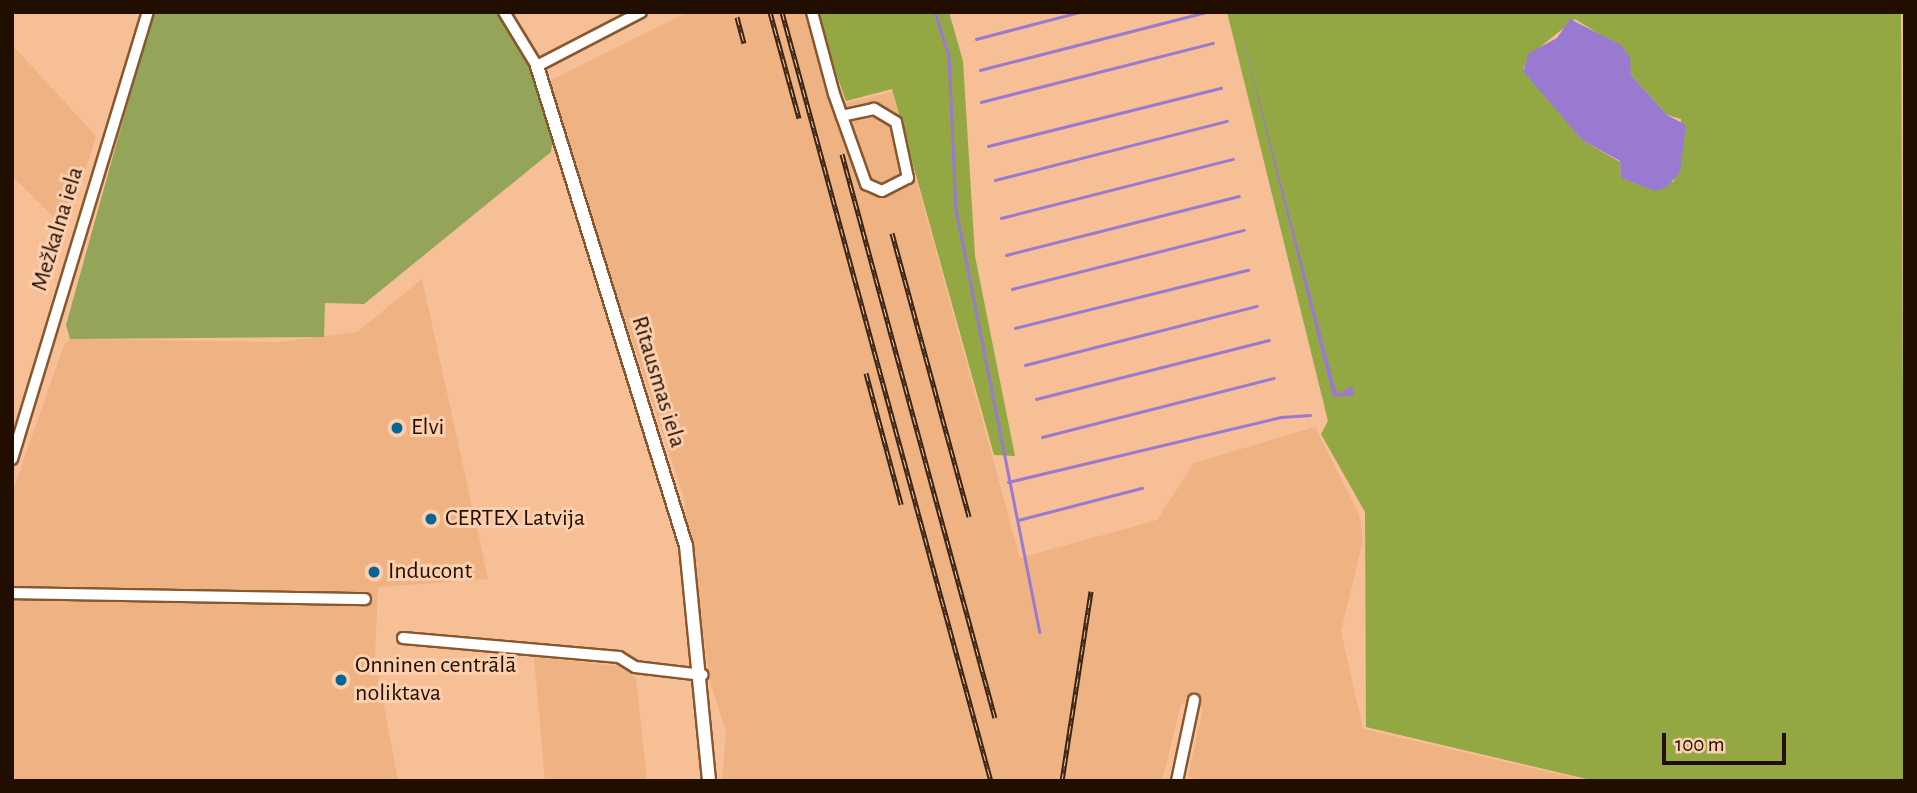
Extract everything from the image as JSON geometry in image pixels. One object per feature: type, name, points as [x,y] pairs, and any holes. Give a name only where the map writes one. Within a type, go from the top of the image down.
[{"type":"street","name":"Mežkalna iela","points":[[12,459],[148,12]]},
{"type":"street","name":"Rītausmas iela","points":[[504,12],[537,66],[683,532],[703,675],[709,781]]},
{"type":"street","points":[[537,66],[641,12]]},
{"type":"street","points":[[812,12],[842,116],[871,190],[897,187],[908,178],[896,122],[874,109],[842,116]]},
{"type":"street","points":[[12,593],[365,600]]},
{"type":"street","points":[[403,638],[619,657],[635,667],[703,675]]},
{"type":"street","points":[[1177,781],[1194,700]]},
{"type":"shaded area","points":[[688,12],[805,12],[835,106],[892,92],[1020,558],[1157,520],[1194,463],[1315,427],[1359,514],[1363,540],[1341,631],[1363,729],[1588,781],[1205,781],[1188,777],[1203,708],[1181,704],[1162,781],[722,781],[726,731],[710,682],[684,498],[547,82]]},
{"type":"shaded area","points":[[1236,12],[1334,384],[1338,394],[1352,386],[1354,395],[1333,397]]},
{"type":"shaded area","points":[[1570,19],[1621,45],[1630,57],[1631,75],[1667,115],[1686,125],[1680,172],[1667,187],[1655,191],[1621,178],[1620,161],[1582,140],[1523,71],[1529,53],[1557,38]]},
{"type":"shaded area","points":[[12,45],[96,136],[67,230],[12,176]]},
{"type":"shaded area","points":[[422,279],[488,579],[378,587],[375,657],[398,781],[12,781],[12,493],[64,345],[70,339],[278,342],[357,332]]},
{"type":"shaded area","points":[[534,657],[618,666],[636,678],[647,781],[545,781]]},
{"type":"green space","points":[[153,12],[500,12],[527,53],[553,138],[551,152],[364,304],[325,303],[324,337],[70,339],[66,325]]},
{"type":"green space","points":[[814,12],[949,12],[963,61],[975,256],[1015,456],[994,455],[892,89],[846,101]]},
{"type":"green space","points":[[1227,12],[1901,12],[1905,781],[1595,781],[1366,727],[1365,512],[1321,434],[1328,421]],"holes":[[[1575,19],[1626,51],[1631,75],[1667,115],[1681,119],[1674,181],[1649,188],[1621,178],[1620,162],[1582,140],[1523,69],[1529,56]]]},
{"type":"waterway","points":[[935,12],[949,56],[956,209],[1040,632]]},
{"type":"waterway","points":[[976,39],[1080,12]]},
{"type":"waterway","points":[[980,70],[1206,12]]},
{"type":"waterway","points":[[981,102],[1213,43]]},
{"type":"waterway","points":[[988,146],[1221,88]]},
{"type":"waterway","points":[[995,180],[1227,121]]},
{"type":"waterway","points":[[1001,218],[1233,159]]},
{"type":"waterway","points":[[1006,255],[1239,196]]},
{"type":"waterway","points":[[1012,289],[1244,230]]},
{"type":"waterway","points":[[1015,328],[1248,270]]},
{"type":"waterway","points":[[1025,365],[1257,306]]},
{"type":"waterway","points":[[1036,399],[1269,340]]},
{"type":"waterway","points":[[1042,437],[1274,378]]},
{"type":"waterway","points":[[1008,482],[1281,417],[1310,415]]},
{"type":"waterway","points":[[1018,520],[1142,488]]},
{"type":"railway","points":[[770,12],[799,118]]},
{"type":"railway","points":[[782,12],[991,781]]},
{"type":"railway","points":[[737,17],[744,43]]},
{"type":"railway","points":[[842,154],[995,718]]},
{"type":"railway","points":[[892,233],[969,517]]},
{"type":"railway","points":[[866,373],[901,504]]},
{"type":"railway","points":[[1062,781],[1091,591]]},
{"type":"place","name":"Elvi","points":[[397,428]]},
{"type":"place","name":"CERTEX Latvija","points":[[431,519]]},
{"type":"place","name":"Inducont","points":[[374,572]]},
{"type":"place","name":"Onninen centrālā noliktava","points":[[341,680]]}]
